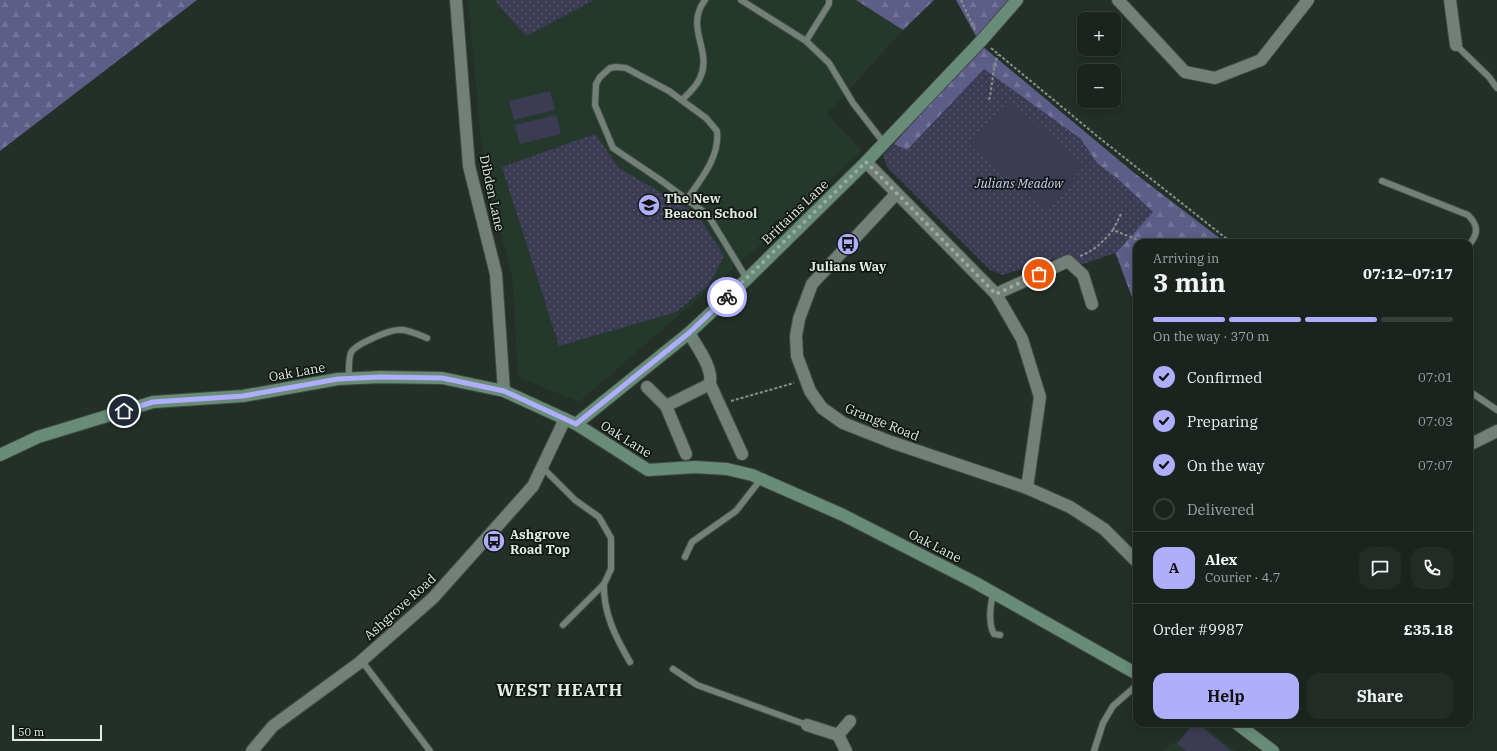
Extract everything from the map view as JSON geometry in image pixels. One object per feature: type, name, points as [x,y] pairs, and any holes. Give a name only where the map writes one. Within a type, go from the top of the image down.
[{"type":"street","name":"Dibden Lane","points":[[456,0],[469,166],[496,274],[504,391]]},
{"type":"street","name":"Brittains Lane","points":[[570,422],[689,333],[747,279],[866,162],[982,40],[1017,0]]},
{"type":"street","points":[[1118,0],[1185,72],[1215,78],[1261,60],[1308,0]]},
{"type":"street","points":[[1450,0],[1456,45]]},
{"type":"street","points":[[866,162],[996,294],[1022,339],[1040,397],[1027,488]]},
{"type":"street","name":"Grange Road","points":[[896,194],[812,284],[799,319],[796,336],[797,356],[810,391],[822,408],[843,423],[891,442],[1027,488],[1070,507],[1104,529],[1133,558]]},
{"type":"street","points":[[996,294],[1068,261],[1083,275],[1092,304]]},
{"type":"street","points":[[689,333],[708,368],[711,379],[710,384],[721,404],[742,454]]},
{"type":"street","name":"Oak Lane","points":[[0,455],[38,437],[153,402],[243,396],[349,379],[380,377],[442,378],[504,391],[570,422],[648,470],[695,467],[727,469],[761,479],[843,515],[994,592],[1133,672]]},
{"type":"street","points":[[666,406],[710,384]]},
{"type":"street","points":[[647,387],[666,406],[686,454]]},
{"type":"street","name":"Ashgrove Road","points":[[252,751],[273,726],[361,660],[433,598],[533,486],[542,467],[570,422]]},
{"type":"street","points":[[1473,443],[1497,431]]},
{"type":"street","points":[[838,735],[850,721]]},
{"type":"street","points":[[807,724],[838,735],[846,751]]},
{"type":"street","points":[[1241,727],[1273,751]]},
{"type":"lane","points":[[682,100],[700,80],[703,70],[703,51],[696,25],[697,15],[705,0]]},
{"type":"lane","points":[[741,0],[806,41],[829,63],[852,103],[884,143]]},
{"type":"lane","points":[[806,41],[829,4],[829,0]]},
{"type":"lane","points":[[1456,45],[1489,77],[1497,88]]},
{"type":"lane","points":[[687,200],[708,169],[718,140],[717,131],[706,118],[669,91],[626,68],[610,68],[600,77],[596,84],[595,106],[613,148],[708,215],[747,279]]},
{"type":"lane","points":[[1382,181],[1468,215],[1476,226],[1477,233],[1473,239]]},
{"type":"lane","points":[[349,379],[352,350],[360,345],[398,328],[428,338]]},
{"type":"lane","points":[[1473,394],[1497,410]]},
{"type":"lane","points":[[542,467],[575,500],[599,517],[611,538],[611,569],[604,584],[563,625]]},
{"type":"lane","points":[[685,557],[692,542],[736,511],[761,479]]},
{"type":"lane","points":[[604,584],[604,594],[608,617],[618,641],[630,662]]},
{"type":"lane","points":[[994,592],[991,628],[994,634],[1000,635]]},
{"type":"lane","points":[[361,660],[430,751]]},
{"type":"lane","points":[[672,669],[697,686],[807,724]]},
{"type":"lane","points":[[1094,751],[1103,723],[1113,706],[1133,688]]},
{"type":"path","points":[[961,0],[974,29],[982,40],[998,55],[1227,239]]},
{"type":"path","points":[[989,100],[992,88],[993,71],[998,55]]},
{"type":"path","points":[[1068,261],[1088,253],[1103,242],[1113,230],[1122,212]]},
{"type":"path","points":[[1113,230],[1136,239]]},
{"type":"path","points":[[721,404],[805,380]]},
{"type":"shaded area","name":"The New Beacon School","points":[[468,0],[934,0],[903,30],[827,114],[862,151],[758,247],[579,402],[518,377],[512,276],[483,164]]},
{"type":"shaded area","points":[[1205,727],[1235,751],[1163,751],[1164,748]]},
{"type":"green space","points":[[0,0],[197,0],[0,151]]},
{"type":"green space","points":[[496,0],[594,0],[526,36],[498,5]]},
{"type":"green space","points":[[856,0],[934,0],[903,30]]},
{"type":"green space","points":[[956,0],[1009,0],[977,38]]},
{"type":"green space","name":"Julians Meadow","points":[[982,46],[1133,172],[1221,239],[1133,239],[1133,300],[1115,253],[1083,264],[1057,258],[1003,275],[990,270],[887,167],[883,155]]},
{"type":"green space","points":[[982,46],[1133,172],[1221,239],[1133,239],[1133,300],[1116,253],[1153,212],[1118,179],[1097,163],[1081,139],[984,69],[907,150],[894,144]]},
{"type":"green space","points":[[550,91],[555,110],[514,120],[509,101]]},
{"type":"green space","points":[[1008,100],[1085,165],[1047,211],[970,146]]},
{"type":"green space","points":[[556,115],[561,134],[520,144],[515,125]]},
{"type":"green space","points":[[595,134],[619,168],[697,214],[724,256],[708,286],[676,312],[559,346],[502,167]]},
{"type":"green space","points":[[1191,727],[1202,727],[1231,751],[1186,751],[1177,744]]},
{"type":"way so far","points":[[727,297],[866,162],[996,294],[1039,274]]},
{"type":"place","name":"The New Beacon School","points":[[649,205]]},
{"type":"place","name":"Julians Way","points":[[848,244]]},
{"type":"place","name":"Ashgrove Road Top","points":[[494,541]]},
{"type":"district","name":"WEST HEATH","points":[[560,690]]},
{"type":"route","points":[[124,411],[153,402],[243,396],[338,379],[380,377],[442,378],[504,391],[576,424],[689,333],[727,297]]}]
